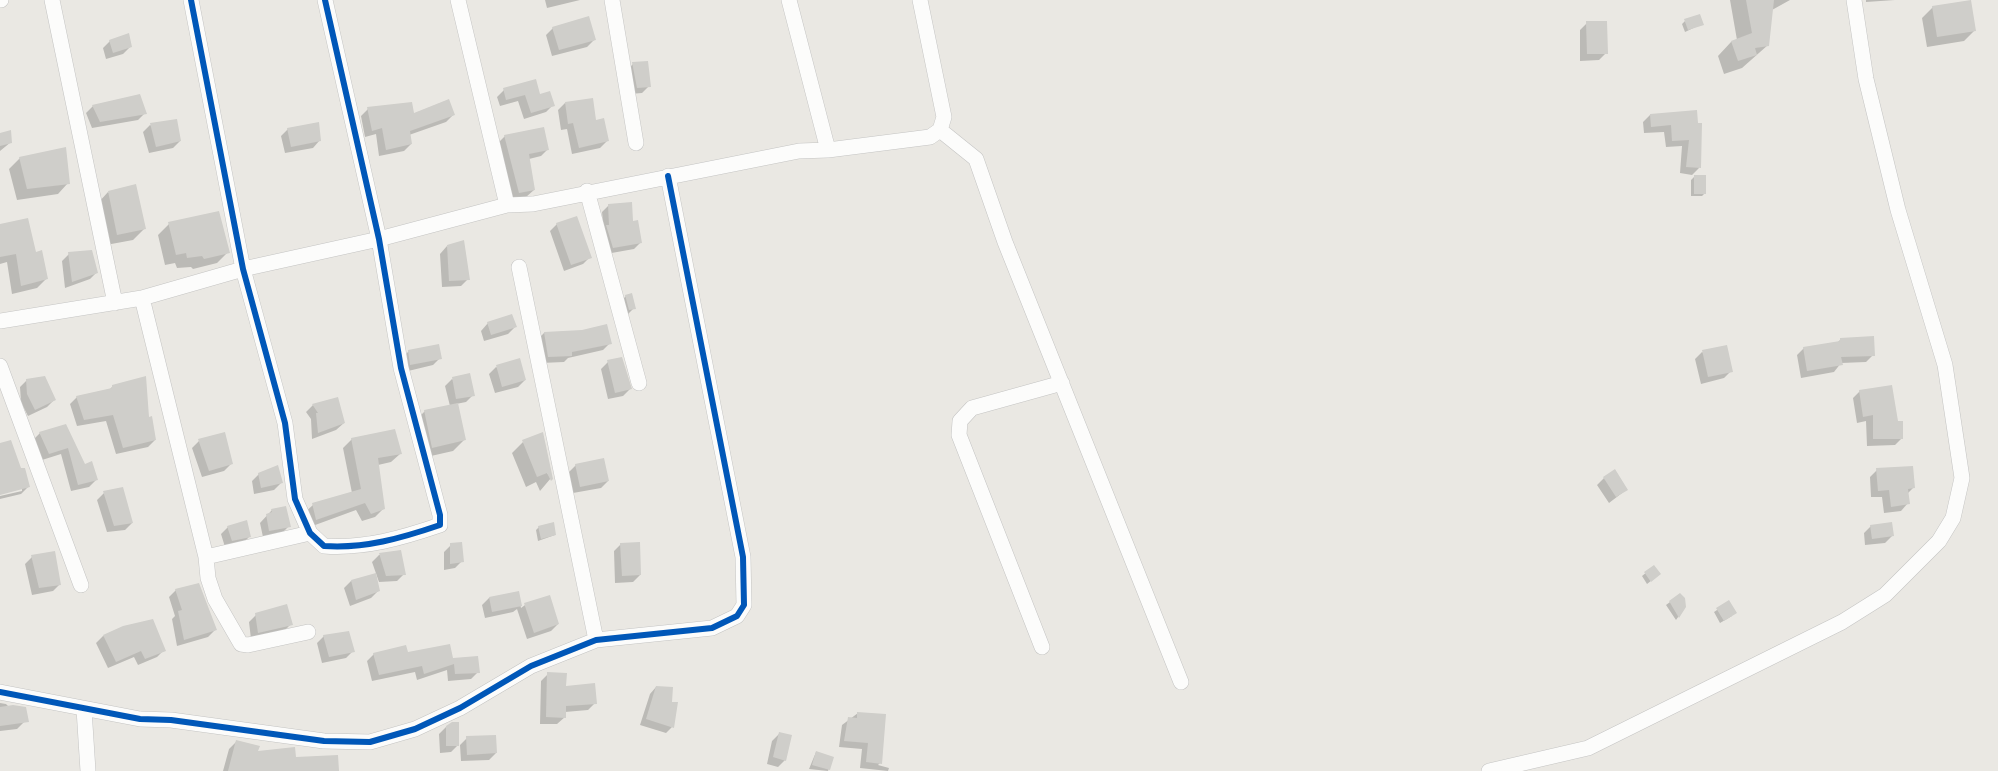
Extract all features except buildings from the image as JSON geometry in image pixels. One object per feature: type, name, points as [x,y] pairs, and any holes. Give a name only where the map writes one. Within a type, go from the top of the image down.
[{"type":"street","points":[[52,0],[116,303]]},
{"type":"street","points":[[191,0],[243,269],[285,423],[295,499],[310,533],[324,546],[346,548],[400,539],[440,525],[441,516],[401,368],[379,239],[325,0]]},
{"type":"street","points":[[458,0],[507,205]]},
{"type":"street","points":[[612,0],[636,143]]},
{"type":"street","points":[[789,0],[828,150]]},
{"type":"street","points":[[0,321],[142,298],[243,269],[379,239],[507,205],[533,204],[587,191],[799,151],[828,150],[930,137],[940,130],[944,117],[920,0]]},
{"type":"street","points":[[1489,771],[1588,748],[1842,622],[1885,595],[1939,541],[1953,518],[1962,478],[1945,365],[1898,210],[1866,79],[1854,0]]},
{"type":"street","points":[[940,130],[976,159],[1005,242],[1181,682]]},
{"type":"street","points":[[0,692],[140,719],[171,720],[324,741],[370,742],[424,725],[460,708],[531,666],[596,640],[712,628],[737,616],[744,605],[743,556],[668,176]]},
{"type":"street","points":[[587,191],[639,383]]},
{"type":"street","points":[[519,267],[596,640]]},
{"type":"street","points":[[142,298],[206,557],[208,578],[215,598],[241,644],[248,645],[308,632]]},
{"type":"street","points":[[0,366],[81,585]]},
{"type":"street","points":[[1042,647],[959,435],[960,421],[972,408],[1062,383]]},
{"type":"street","points":[[206,557],[310,533]]},
{"type":"street","points":[[84,708],[88,771]]},
{"type":"cycle path","points":[[191,0],[243,269],[285,423],[295,499],[310,533],[324,546],[354,546],[383,542],[440,525],[440,515],[401,368],[379,239],[325,0]]},
{"type":"cycle path","points":[[0,692],[140,719],[171,720],[324,741],[370,742],[415,729],[460,708],[531,666],[596,640],[712,628],[737,616],[744,605],[743,557],[668,176]]}]
